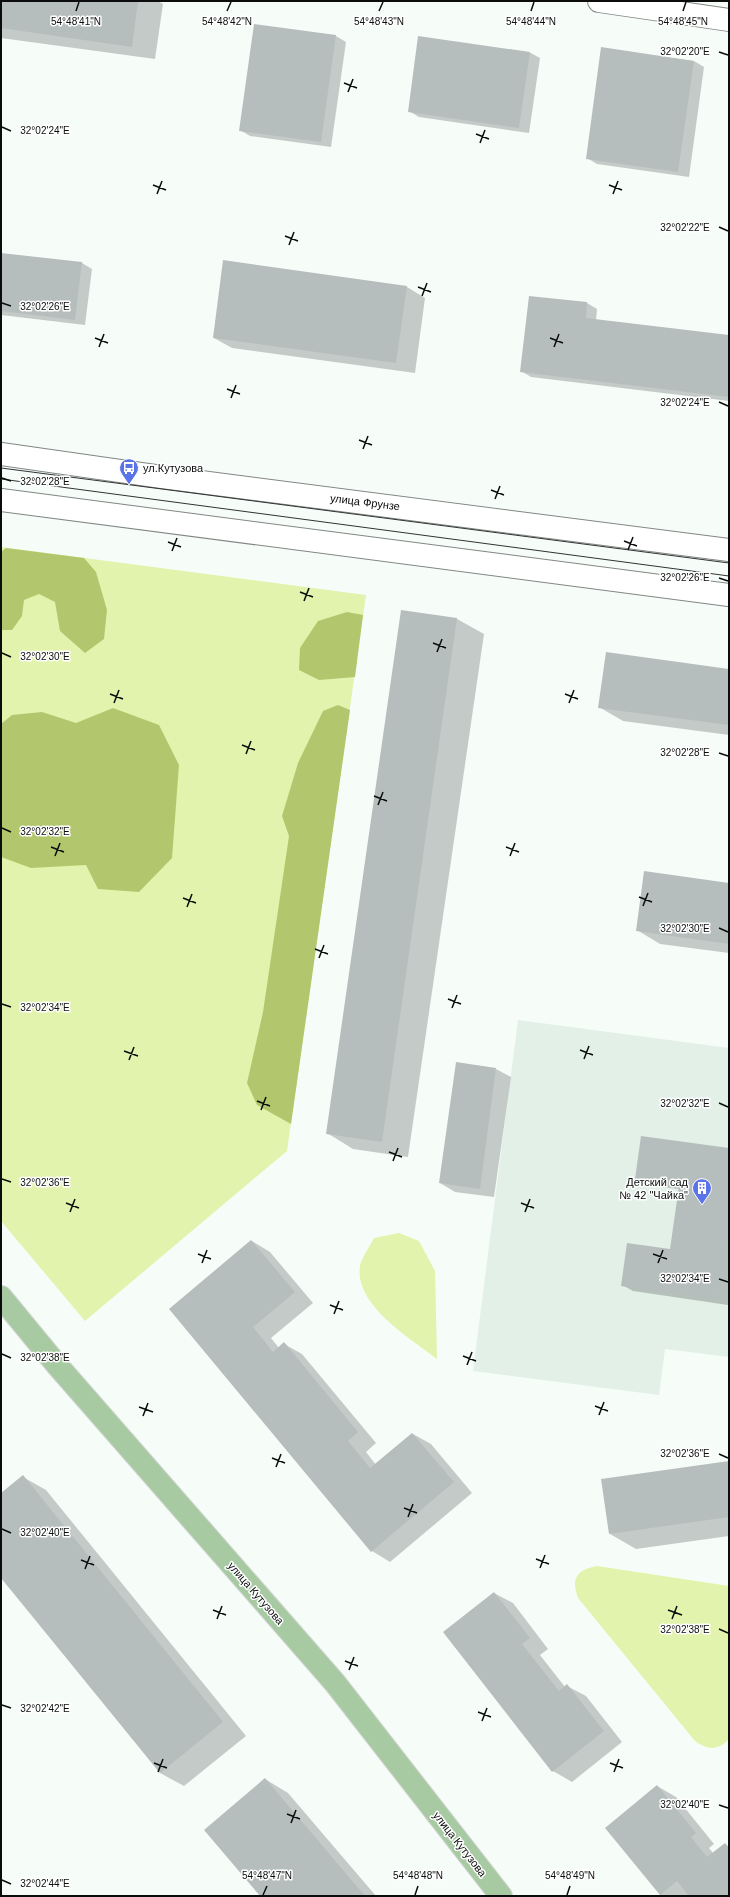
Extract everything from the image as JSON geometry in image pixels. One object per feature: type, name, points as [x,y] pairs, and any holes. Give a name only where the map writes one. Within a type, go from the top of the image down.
[{"type":"main road","points":[[599,1],[729,20]]},
{"type":"main road","name":"улица Фрунзе","points":[[1,454],[154,476],[729,550]]},
{"type":"main road","points":[[1,500],[729,595]]},
{"type":"main road","name":"улица Кутузова","points":[[1,1297],[58,1365],[335,1684],[501,1896]]},
{"type":"shaded area","points":[[518,1020],[729,1048],[729,1357],[665,1349],[659,1395],[473,1371]]},
{"type":"green space","points":[[1,547],[366,595],[287,1151],[85,1321],[1,1221]]},
{"type":"green space","points":[[6,548],[84,558],[96,572],[107,610],[104,639],[85,653],[60,631],[55,602],[39,594],[24,600],[22,616],[12,630],[1,630],[1,552]]},
{"type":"green space","points":[[347,612],[363,615],[355,677],[319,680],[299,670],[300,648],[318,621]]},
{"type":"green space","points":[[338,705],[350,710],[291,1124],[257,1105],[247,1083],[263,1012],[289,836],[282,816],[298,763],[323,711]]},
{"type":"green space","points":[[113,708],[159,725],[179,765],[172,858],[139,892],[98,889],[86,865],[31,868],[1,857],[1,724],[12,715],[42,712],[76,723]]},
{"type":"green space","points":[[399,1233],[419,1241],[435,1271],[437,1359],[399,1331],[386,1319],[366,1294],[360,1280],[361,1263],[374,1238]]},
{"type":"green space","points":[[597,1566],[729,1586],[729,1739],[721,1746],[712,1748],[699,1744],[695,1741],[578,1598],[575,1586],[577,1576],[584,1570]]},
{"type":"building","points":[[1,1],[138,1],[132,47],[1,28]]},
{"type":"building","points":[[254,24],[336,35],[321,142],[239,131]]},
{"type":"building","points":[[418,36],[530,52],[519,128],[408,112]]},
{"type":"building","points":[[601,47],[694,61],[678,172],[586,159]]},
{"type":"building","points":[[1,253],[82,262],[75,320],[1,311]]},
{"type":"building","points":[[223,260],[407,286],[396,363],[213,338]]},
{"type":"building","points":[[529,296],[587,302],[586,318],[729,335],[729,397],[520,372]]},
{"type":"building","points":[[401,610],[457,618],[382,1142],[326,1134]]},
{"type":"building","points":[[606,652],[729,669],[729,725],[598,708]]},
{"type":"building","points":[[644,871],[729,883],[729,944],[636,931]]},
{"type":"building","points":[[456,1062],[496,1068],[480,1189],[439,1183]]},
{"type":"building","name":"Детский сад № 42 \"Чайка\"","points":[[641,1136],[729,1148],[729,1225],[718,1299],[621,1286],[627,1243],[670,1249],[679,1186],[635,1179]]},
{"type":"building","points":[[251,1240],[295,1292],[253,1327],[273,1352],[284,1342],[358,1432],[348,1441],[370,1468],[412,1433],[454,1482],[371,1552],[169,1309]]},
{"type":"building","points":[[729,1461],[729,1517],[609,1534],[601,1479]]},
{"type":"building","points":[[23,1475],[223,1722],[160,1773],[1,1578],[1,1493]]},
{"type":"building","points":[[494,1592],[530,1638],[522,1644],[559,1691],[567,1684],[604,1731],[552,1772],[443,1632]]},
{"type":"building","points":[[265,1778],[365,1896],[260,1896],[204,1830]]},
{"type":"building","points":[[657,1785],[696,1833],[691,1837],[707,1857],[725,1843],[729,1848],[729,1896],[689,1896],[677,1881],[660,1895],[605,1828]]},
{"type":"tram line","points":[[1,468],[729,563]]},
{"type":"tram line","points":[[1,479],[729,576]]},
{"type":"place","name":"ул.Кутузова","points":[[129,485]]},
{"type":"place","name":"Детский сад № 42 \"Чайка\"","points":[[702,1205]]}]
